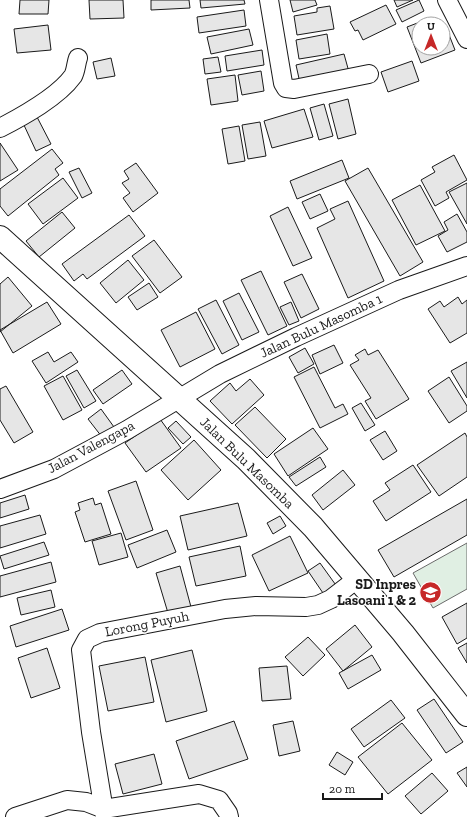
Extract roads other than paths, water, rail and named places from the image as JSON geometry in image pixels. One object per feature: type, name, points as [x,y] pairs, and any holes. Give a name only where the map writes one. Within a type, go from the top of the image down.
[{"type":"street","points":[[269,0],[283,83],[286,88],[294,89],[369,74]]},
{"type":"street","points":[[447,0],[467,39]]},
{"type":"street","points":[[0,128],[45,102],[63,86],[73,75],[78,58]]},
{"type":"street","name":"Jalan Bulu Masomba","points":[[0,237],[246,459],[313,527],[464,707]]},
{"type":"street","name":"Jalan Bulu Masomba 1","points":[[179,398],[220,374],[296,337],[399,290],[467,266]]},
{"type":"street","name":"Jalan Valengapa","points":[[0,489],[54,468],[127,430],[179,398]]},
{"type":"street","name":"Lorong Puyuh","points":[[105,813],[83,674],[81,650],[87,639],[100,633],[225,608],[256,606],[306,607],[318,605],[331,599],[356,579]]},
{"type":"street","points":[[16,817],[67,800],[86,802],[105,813],[199,794],[219,800],[228,813],[228,817]]},
{"type":"place","name":"SD Inpres Lasoani 1 & 2","points":[[431,592]]}]
